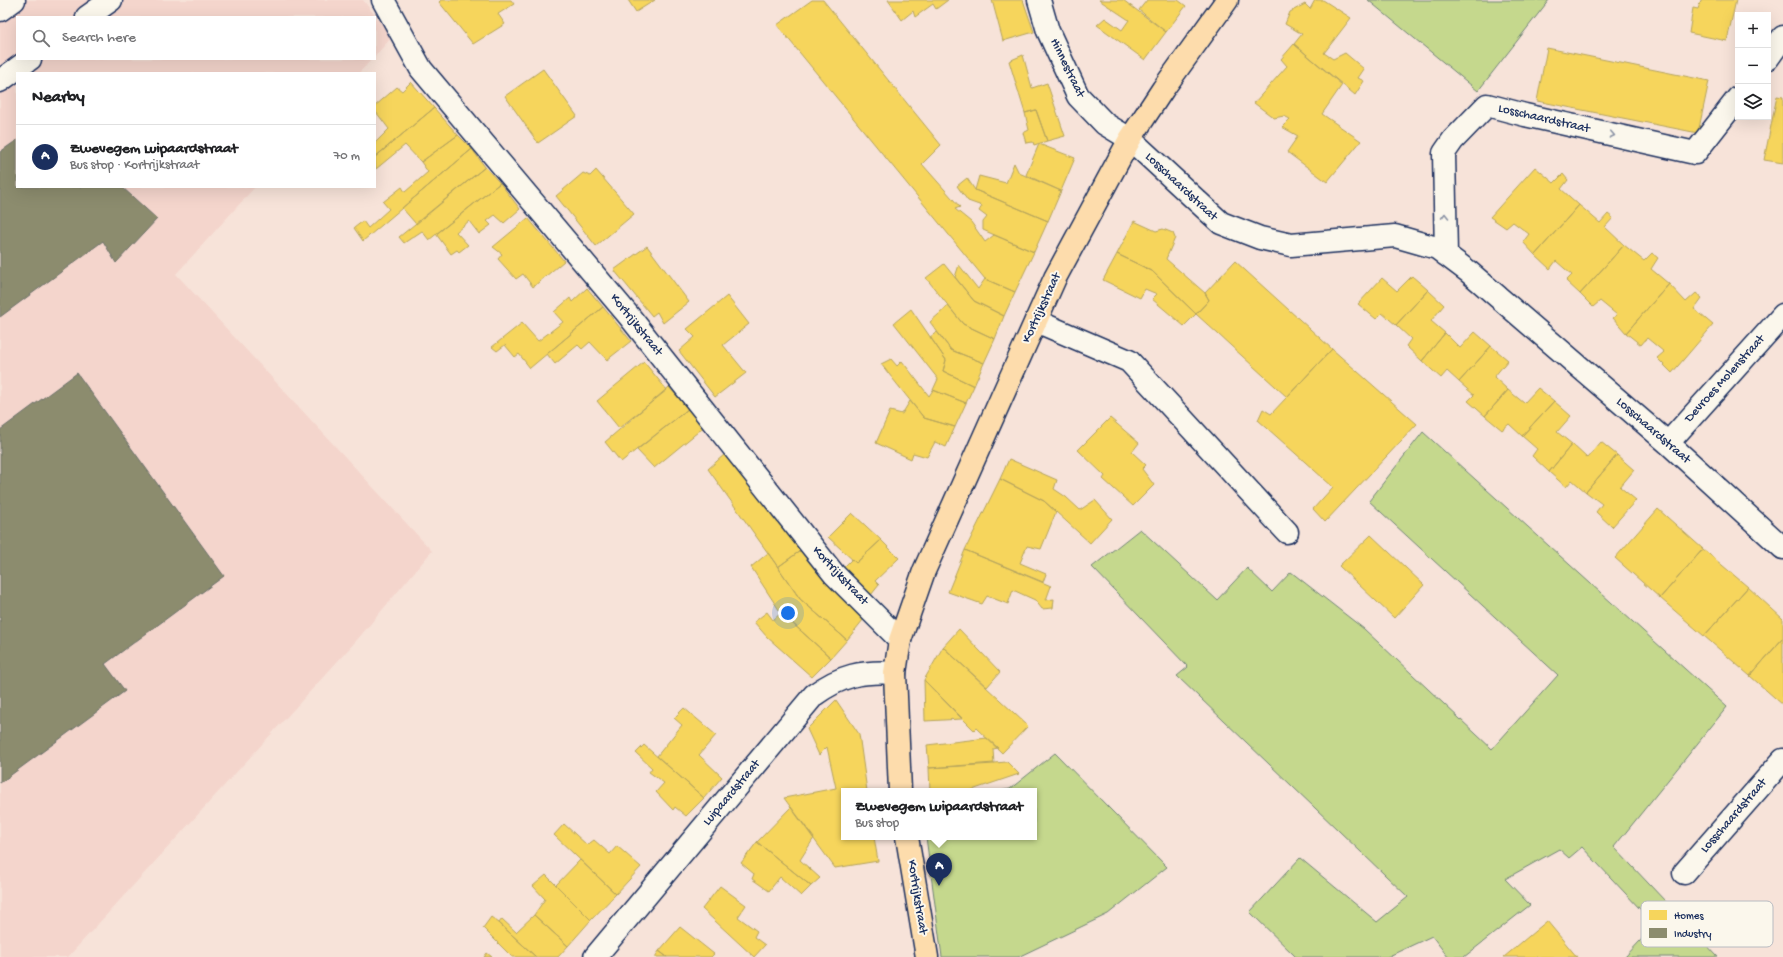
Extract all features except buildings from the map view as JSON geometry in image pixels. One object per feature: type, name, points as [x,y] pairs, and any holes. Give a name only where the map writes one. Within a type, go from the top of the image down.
[{"type":"main road","name":"Kortrijkstraat","points":[[900,788],[895,673],[900,640],[924,571],[1055,278],[1130,138],[1227,0]]},
{"type":"main road","name":"Kortrijkstraat","points":[[908,840],[927,957]]},
{"type":"street","points":[[0,10],[14,0]]},
{"type":"street","points":[[88,16],[111,0]]},
{"type":"street","name":"Kortrijkstraat","points":[[383,0],[421,68],[629,316],[834,574],[900,640]]},
{"type":"street","name":"Hinnestraat","points":[[1039,0],[1048,31],[1078,96],[1105,124],[1130,138]]},
{"type":"street","points":[[1771,54],[1783,37]]},
{"type":"street","points":[[0,81],[29,60]]},
{"type":"street","name":"Losschaardstraat","points":[[1446,254],[1444,153],[1453,140],[1487,105],[1695,153],[1735,102]]},
{"type":"street","name":"Losschaardstraat","points":[[1130,138],[1221,223],[1260,238],[1291,245],[1395,236],[1437,248],[1446,254],[1668,443],[1783,548]]},
{"type":"street","name":"Devroes Molenstraat","points":[[1668,443],[1783,315]]},
{"type":"street","points":[[1036,321],[1129,361],[1287,532]]},
{"type":"street","name":"Luipaardstraat","points":[[595,957],[814,695],[830,683],[849,676],[875,672],[895,673]]},
{"type":"street","name":"Losschaardstraat","points":[[1684,873],[1783,760]]},
{"type":"shaded area","points":[[0,0],[363,0],[376,16],[16,16],[16,60],[371,60],[360,72],[16,72],[16,188],[254,188],[176,274],[432,551],[356,641],[68,957],[0,957]]},
{"type":"shaded area","points":[[376,17],[392,37],[376,55]]},
{"type":"green space","points":[[1368,0],[1549,0],[1478,91]]},
{"type":"green space","points":[[1423,432],[1727,707],[1614,847],[1665,901],[1641,901],[1641,910],[1582,847],[1569,858],[1559,849],[1505,879],[1530,905],[1464,957],[1448,957],[1432,936],[1387,957],[1296,957],[1250,912],[1300,858],[1377,922],[1408,897],[1177,676],[1188,667],[1092,567],[1140,529],[1217,600],[1247,568],[1272,592],[1291,572],[1364,629],[1492,749],[1558,675],[1369,501]]},
{"type":"green space","points":[[1055,753],[1167,867],[1108,914],[1018,957],[942,957],[926,840],[1037,840],[1037,788],[1011,788]]},
{"type":"green space","points":[[1641,940],[1641,947],[1709,947],[1718,957],[1625,957]]},
{"type":"place","name":"Zwevegem Luipaardstraat","points":[[939,886]]}]
